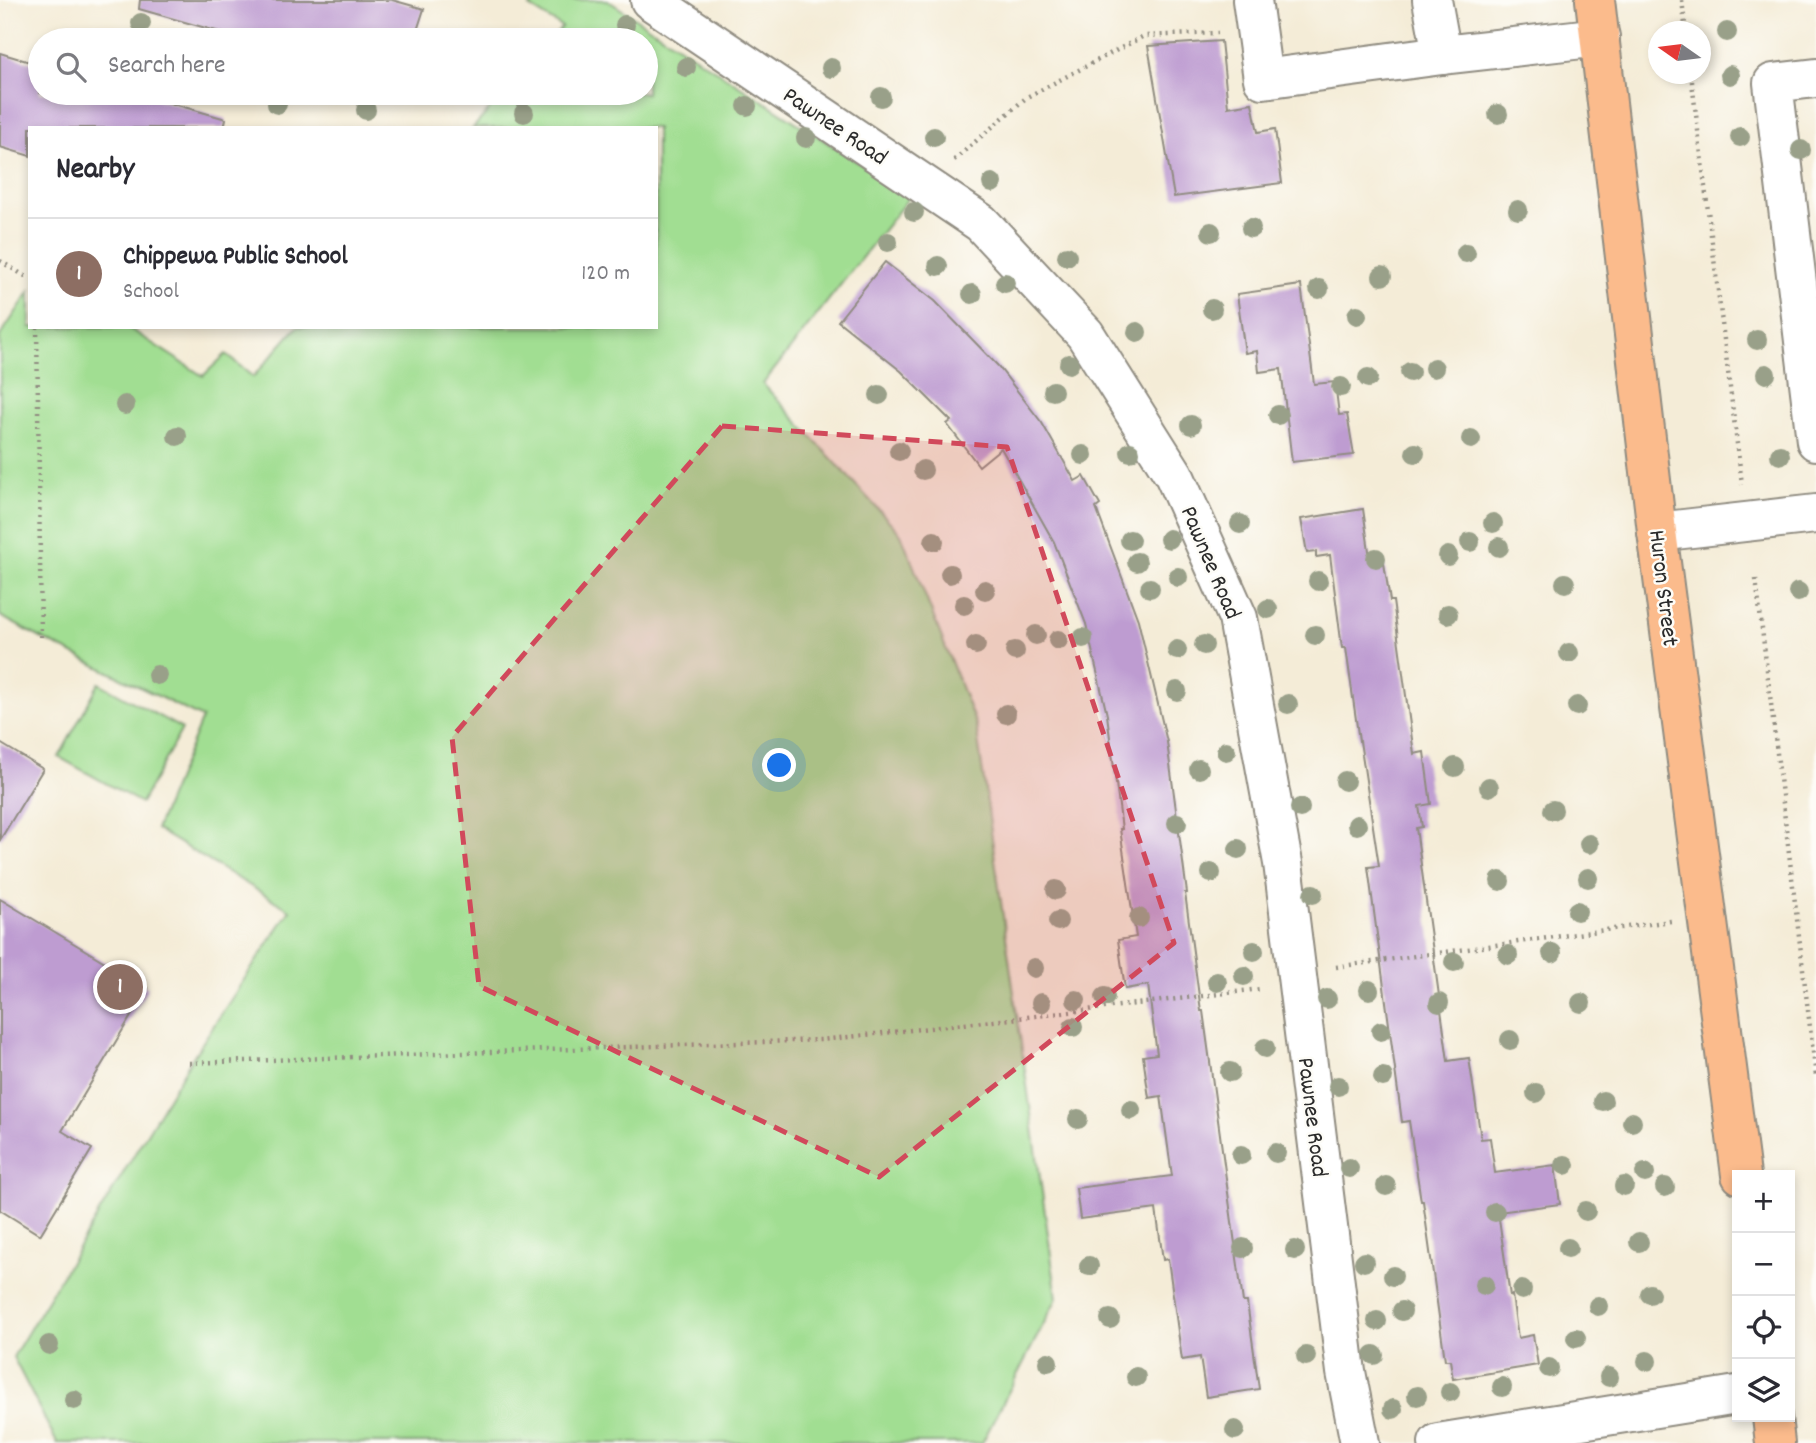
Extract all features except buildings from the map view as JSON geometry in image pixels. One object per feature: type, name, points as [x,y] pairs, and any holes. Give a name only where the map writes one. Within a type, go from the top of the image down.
[{"type":"main road","name":"Huron Street","points":[[1595,0],[1657,533],[1740,1170]]},
{"type":"main road","points":[[1773,1422],[1775,1443]]},
{"type":"street","name":"Pawnee Road","points":[[650,0],[981,223],[1085,334],[1174,475],[1238,618],[1283,863],[1346,1372],[1360,1443]]},
{"type":"street","points":[[1252,0],[1263,79],[1600,37]]},
{"type":"street","points":[[1432,0],[1441,55]]},
{"type":"street","points":[[1816,78],[1773,83],[1816,441]]},
{"type":"street","points":[[1657,533],[1816,514]]},
{"type":"street","points":[[1438,1443],[1732,1396]]},
{"type":"path","points":[[1682,0],[1685,21]]},
{"type":"path","points":[[950,163],[1027,97],[1144,36],[1228,33]]},
{"type":"path","points":[[1692,84],[1742,485]]},
{"type":"path","points":[[0,261],[28,278]]},
{"type":"path","points":[[37,329],[41,638]]},
{"type":"path","points":[[1756,579],[1816,1077]]},
{"type":"path","points":[[1324,969],[1675,920]]},
{"type":"path","points":[[189,1063],[821,1040],[1261,989]]},
{"type":"highlighted area","points":[[722,426],[1007,447],[1174,943],[879,1177],[479,986],[452,737]]},
{"type":"green space","points":[[537,0],[607,0],[650,28],[561,28],[530,7]]},
{"type":"green space","points":[[658,33],[910,196],[763,384],[901,534],[976,725],[1057,1298],[982,1443],[57,1443],[13,1357],[189,1063],[290,910],[156,829],[202,718],[0,616],[0,336],[28,294],[28,329],[130,329],[203,376],[226,354],[253,377],[295,329],[658,329],[658,126],[475,126],[493,105],[658,105]]},
{"type":"green space","points":[[99,683],[182,729],[141,803],[59,757]]},
{"type":"place","name":"Chippewa Public School","points":[[120,987]]}]
